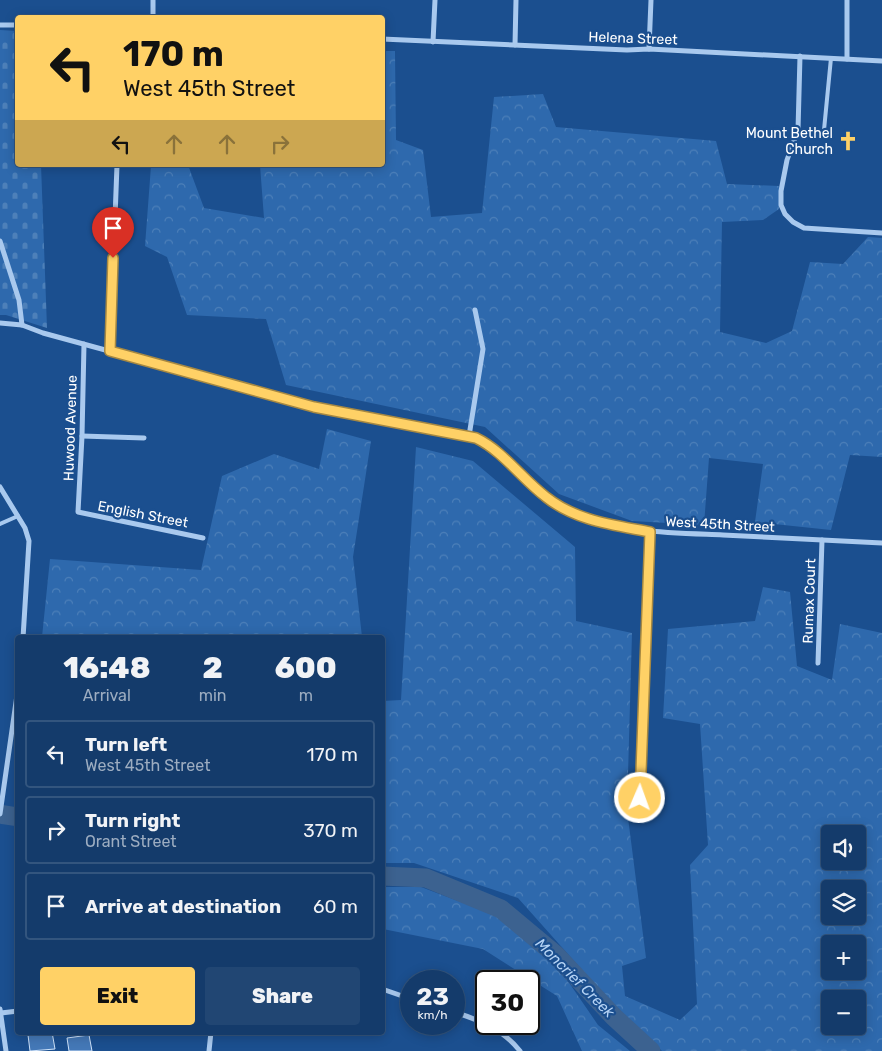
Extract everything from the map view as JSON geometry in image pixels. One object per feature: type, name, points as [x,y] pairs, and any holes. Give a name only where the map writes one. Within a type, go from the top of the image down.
[{"type":"street","points":[[153,0],[153,15]]},
{"type":"street","points":[[433,42],[435,0]]},
{"type":"street","points":[[515,45],[516,0]]},
{"type":"street","points":[[649,49],[651,0]]},
{"type":"street","points":[[846,59],[847,0]]},
{"type":"street","points":[[0,25],[15,25]]},
{"type":"street","name":"Helena Street","points":[[385,39],[649,49],[882,61]]},
{"type":"street","points":[[800,56],[798,130],[787,160],[781,192],[781,205],[785,214],[793,222],[804,228],[882,232]]},
{"type":"street","points":[[110,351],[117,167]]},
{"type":"street","points":[[0,241],[19,300],[22,325]]},
{"type":"street","points":[[469,436],[483,349],[475,310]]},
{"type":"street","name":"West 45th Street","points":[[0,323],[22,325],[43,333],[314,407],[469,436],[486,443],[557,506],[596,522],[650,532],[882,543]]},
{"type":"street","name":"Huwood Avenue","points":[[78,512],[84,344]]},
{"type":"street","points":[[82,436],[144,438]]},
{"type":"street","points":[[0,487],[25,528],[29,542],[23,635]]},
{"type":"street","name":"English Street","points":[[78,512],[204,538]]},
{"type":"street","points":[[642,820],[640,798],[650,532]]},
{"type":"street","name":"Rumax Court","points":[[818,664],[822,540]]},
{"type":"street","points":[[0,814],[15,709]]},
{"type":"street","points":[[385,991],[400,996]]},
{"type":"street","points":[[0,1009],[6,1051]]},
{"type":"street","points":[[1,1013],[15,1011]]},
{"type":"street","points":[[465,1016],[479,1020],[493,1028],[508,1038],[520,1051]]},
{"type":"street","points":[[209,1051],[210,1035]]},
{"type":"lane","points":[[824,130],[831,58]]},
{"type":"lane","points":[[0,524],[18,516]]},
{"type":"green space","points":[[0,30],[15,31],[15,167],[41,167],[47,328],[6,315],[0,315]]},
{"type":"green space","points":[[385,51],[395,51],[396,140],[423,150],[431,217],[482,213],[494,97],[543,94],[556,127],[716,141],[727,184],[779,186],[779,209],[763,220],[722,222],[720,332],[766,343],[792,331],[810,262],[843,264],[868,237],[882,238],[882,457],[850,455],[831,530],[755,522],[763,464],[709,458],[704,525],[632,521],[559,494],[485,427],[286,385],[266,319],[187,315],[167,257],[145,246],[151,167],[189,167],[204,208],[264,218],[260,167],[385,167]]},
{"type":"green space","points":[[327,429],[371,441],[353,557],[362,635],[42,635],[50,559],[201,570],[222,476],[274,454],[319,469]]},
{"type":"green space","points":[[416,447],[473,461],[575,547],[576,621],[632,633],[627,810],[646,958],[622,966],[625,996],[680,1020],[697,1004],[690,865],[708,845],[700,724],[663,718],[668,629],[755,621],[763,587],[790,592],[797,666],[832,680],[840,624],[882,633],[882,1051],[662,1051],[608,999],[518,898],[414,863],[385,863],[385,701],[401,700]]},
{"type":"green space","points":[[385,887],[421,887],[498,916],[561,971],[598,1025],[630,1051],[582,1051],[557,996],[540,985],[540,970],[516,970],[483,949],[385,929]]},
{"type":"building","points":[[28,1035],[53,1035],[55,1049],[30,1051]]},
{"type":"building","points":[[89,1035],[92,1051],[69,1051],[67,1038]]},
{"type":"waterway","name":"Moncrief Creek","points":[[0,814],[15,816]]},
{"type":"waterway","name":"Moncrief Creek","points":[[385,876],[426,878],[501,909],[556,955],[614,1017],[651,1051]]},
{"type":"place","name":"Mount Bethel Church","points":[[848,141]]},
{"type":"route","points":[[113,258],[110,351],[314,407],[476,438],[495,450],[557,506],[596,522],[650,532],[640,798]]}]
